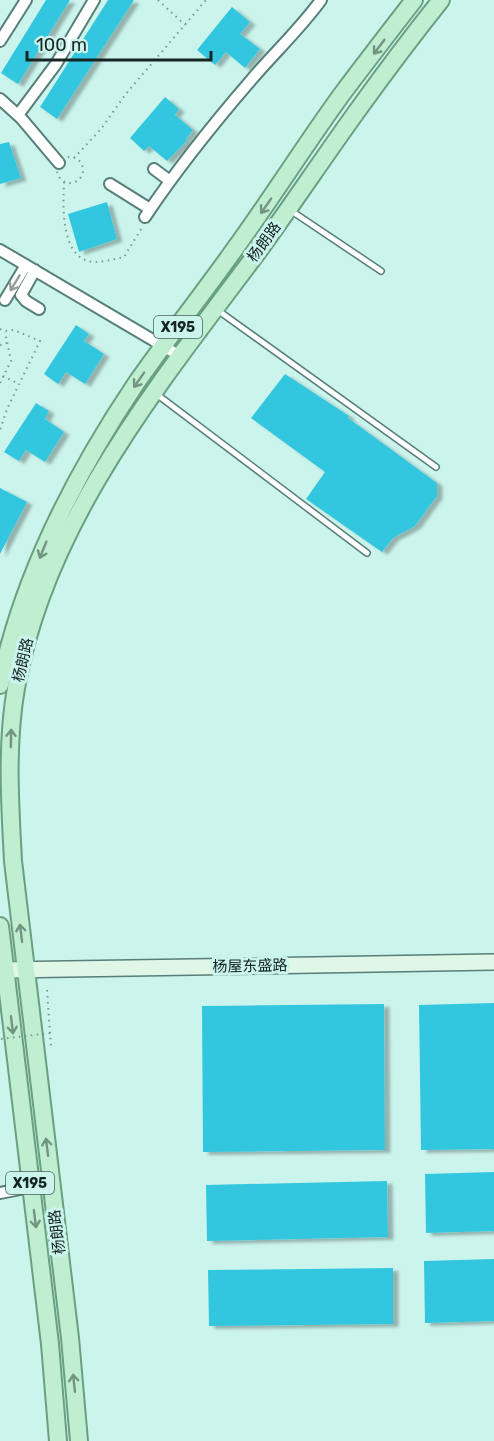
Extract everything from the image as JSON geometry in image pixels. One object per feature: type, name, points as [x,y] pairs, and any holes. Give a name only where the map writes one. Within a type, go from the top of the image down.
[{"type":"main road","name":"杨朗路","points":[[0,685],[15,627],[49,537],[80,475],[129,395],[163,346],[269,202],[343,93],[414,0]]},
{"type":"main road","name":"杨朗路","points":[[79,1441],[70,1338],[25,969],[10,818],[11,729],[17,687],[29,634],[56,562],[93,489],[153,392],[289,209],[363,102],[441,0]]},
{"type":"main road","name":"杨朗路","points":[[0,926],[53,1373],[58,1441]]},
{"type":"street","points":[[0,41],[26,0]]},
{"type":"street","points":[[18,115],[56,64],[94,0]]},
{"type":"street","points":[[110,184],[148,213],[170,181],[252,79],[306,20],[321,0]]},
{"type":"street","points":[[0,99],[18,115],[59,163]]},
{"type":"street","points":[[154,169],[170,181]]},
{"type":"street","points":[[0,250],[180,356]]},
{"type":"street","points":[[5,300],[31,268]]},
{"type":"street","points":[[31,268],[21,295],[39,309]]},
{"type":"street","name":"杨屋东盛路","points":[[5,970],[494,962]]},
{"type":"street","points":[[0,1193],[31,1187]]},
{"type":"lane","points":[[289,209],[381,271]]},
{"type":"lane","points":[[215,308],[436,467]]},
{"type":"lane","points":[[153,392],[367,553]]},
{"type":"path","points":[[158,0],[185,25]]},
{"type":"path","points":[[74,158],[82,167],[82,175],[72,183],[64,182],[58,176],[59,163],[66,158],[74,158],[101,129],[125,95],[206,0]]},
{"type":"path","points":[[64,182],[66,236],[76,255],[93,262],[124,257],[142,231],[148,213]]},
{"type":"path","points":[[0,328],[4,331],[10,361],[0,383]]},
{"type":"path","points":[[0,430],[7,409],[40,341],[14,330],[4,331]]},
{"type":"path","points":[[0,345],[7,344]]},
{"type":"path","points":[[3,376],[19,384]]},
{"type":"path","points":[[47,990],[51,1054]]},
{"type":"path","points":[[1,1039],[50,1033]]},
{"type":"building","points":[[46,0],[70,0],[18,84],[1,73]]},
{"type":"building","points":[[108,0],[134,0],[57,119],[40,107]]},
{"type":"building","points":[[232,7],[250,22],[240,34],[260,49],[245,68],[226,52],[215,65],[197,50]]},
{"type":"building","points":[[165,97],[179,109],[175,115],[193,130],[186,139],[187,141],[167,161],[149,146],[144,151],[130,138]]},
{"type":"building","points":[[9,142],[21,178],[0,184],[0,144]]},
{"type":"building","points":[[107,202],[117,239],[79,252],[68,214]]},
{"type":"building","points":[[76,325],[89,334],[84,341],[104,354],[85,384],[66,372],[58,384],[44,374]]},
{"type":"building","points":[[285,374],[349,416],[348,418],[437,483],[437,496],[415,526],[393,538],[382,552],[306,499],[325,472],[251,418]]},
{"type":"building","points":[[36,403],[49,411],[45,419],[64,432],[45,462],[26,450],[19,461],[4,452]]},
{"type":"building","points":[[0,488],[27,502],[0,554]]},
{"type":"building","points":[[494,1003],[494,1149],[421,1150],[419,1005]]},
{"type":"building","points":[[384,1004],[385,1150],[203,1152],[202,1006]]},
{"type":"building","points":[[494,1172],[494,1231],[426,1233],[425,1174]]},
{"type":"building","points":[[387,1181],[388,1237],[207,1241],[206,1185]]},
{"type":"building","points":[[494,1259],[494,1321],[425,1323],[424,1261]]},
{"type":"building","points":[[393,1268],[393,1324],[209,1326],[208,1270]]}]
